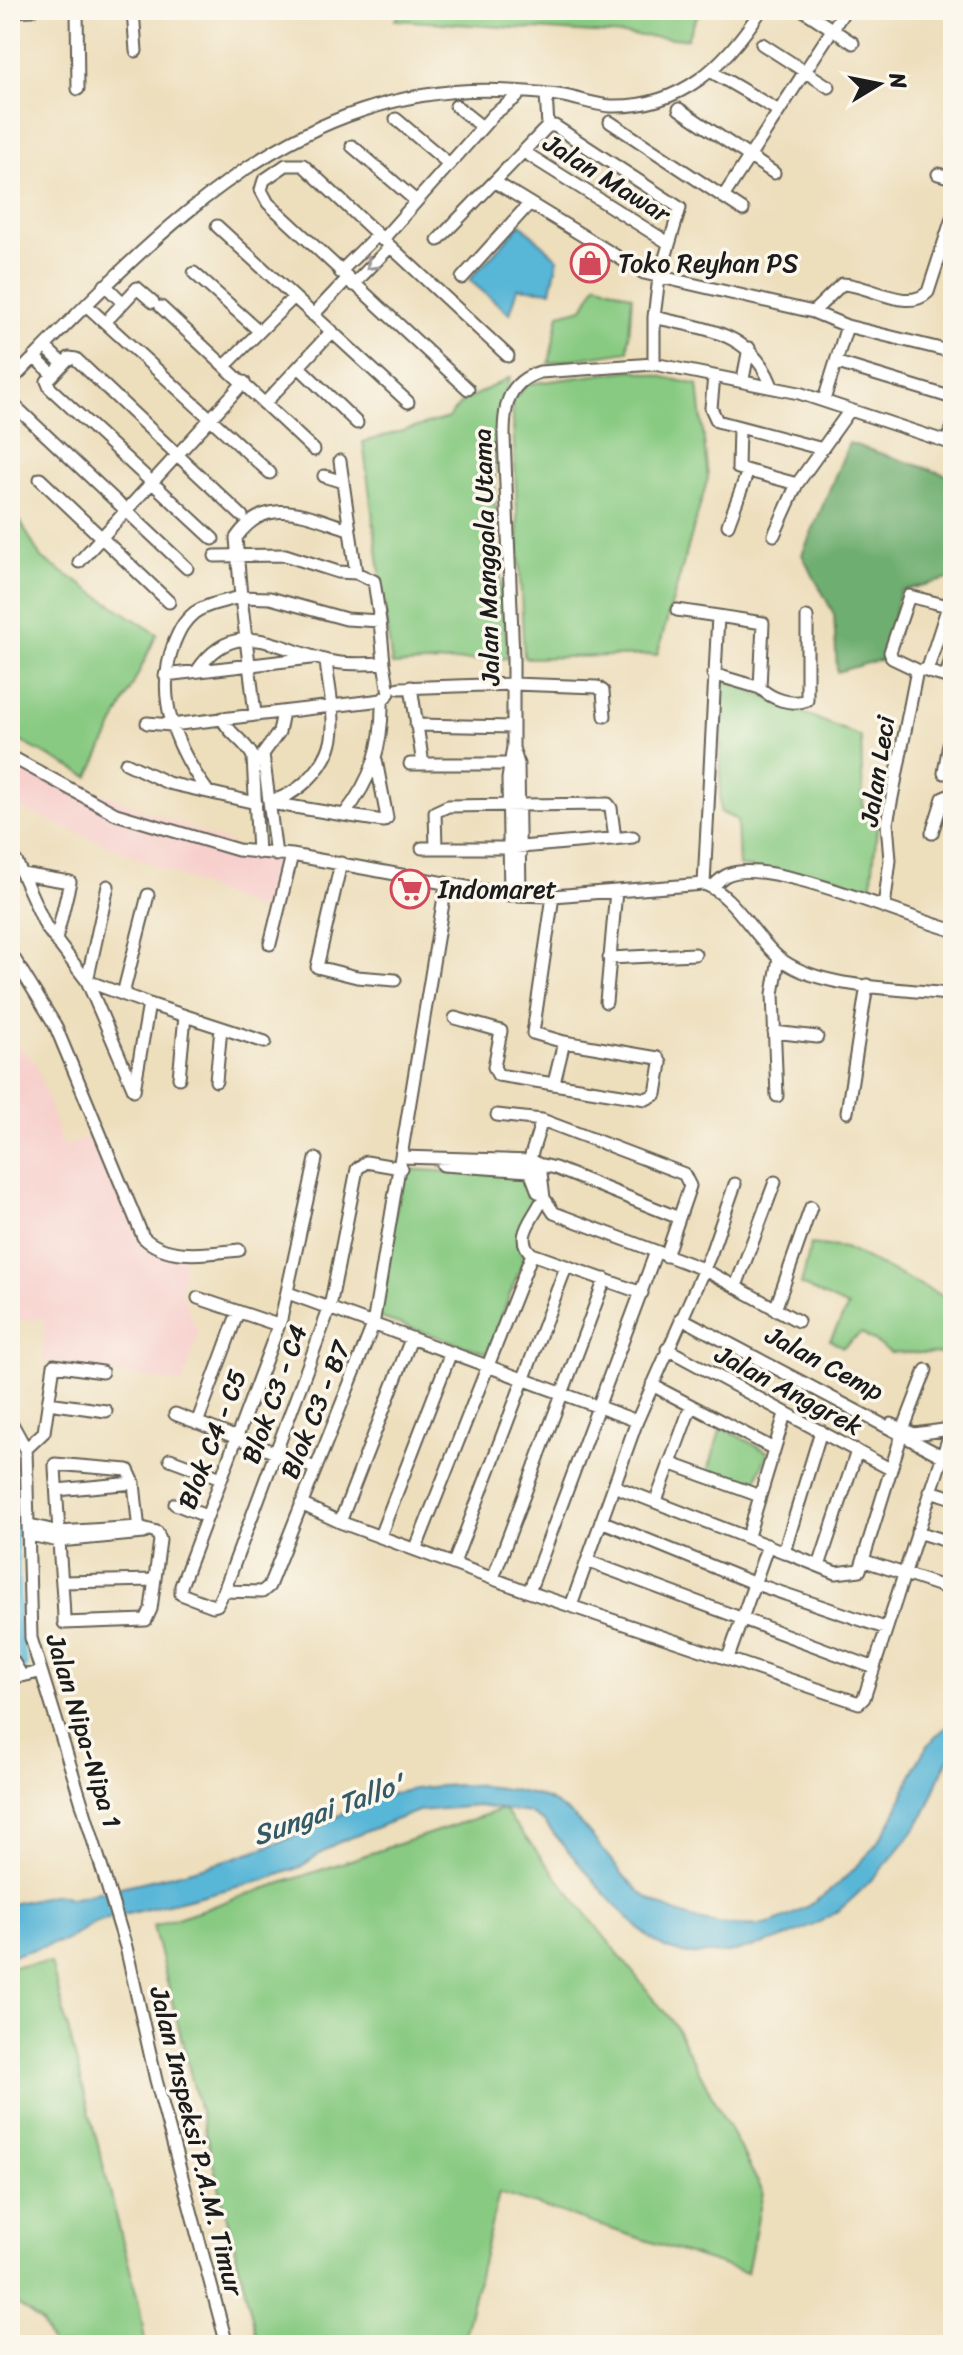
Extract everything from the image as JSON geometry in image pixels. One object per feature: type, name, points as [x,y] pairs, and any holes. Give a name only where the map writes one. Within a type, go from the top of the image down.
[{"type":"street","points":[[10,11],[32,10]]},
{"type":"street","points":[[77,10],[78,89]]},
{"type":"street","points":[[133,10],[136,51]]},
{"type":"street","points":[[10,382],[105,285],[196,207],[261,161],[333,122],[398,101],[476,90],[546,94],[611,106],[645,103],[685,88],[712,72],[761,10]]},
{"type":"street","points":[[803,10],[853,43]]},
{"type":"street","points":[[723,197],[752,157],[845,10]]},
{"type":"street","points":[[762,44],[829,87]]},
{"type":"street","points":[[712,72],[779,111]]},
{"type":"street","points":[[438,240],[548,126],[546,94]]},
{"type":"street","points":[[313,315],[383,241],[448,163],[482,127],[517,97]]},
{"type":"street","points":[[456,106],[482,127]]},
{"type":"street","points":[[679,109],[774,173]]},
{"type":"street","points":[[396,119],[448,163]]},
{"type":"street","points":[[610,122],[743,210]]},
{"type":"street","points":[[548,126],[555,126],[677,203],[680,213],[667,242],[659,278],[654,317],[654,364]]},
{"type":"street","points":[[352,146],[416,201]]},
{"type":"street","name":"Jalan Mawar","points":[[524,152],[667,242]]},
{"type":"street","points":[[261,161],[272,173]]},
{"type":"street","points":[[468,389],[268,203],[262,184],[272,173],[286,165],[299,163],[508,356]]},
{"type":"street","points":[[938,174],[953,178]]},
{"type":"street","points":[[495,182],[644,273],[813,312],[847,326],[953,352]]},
{"type":"street","points":[[462,278],[529,204]]},
{"type":"street","points":[[813,312],[845,284],[910,301],[922,298],[928,292],[953,215]]},
{"type":"street","points":[[217,226],[408,402]]},
{"type":"street","points":[[347,279],[383,241]]},
{"type":"street","points":[[194,273],[258,330]]},
{"type":"street","points":[[105,285],[123,303]]},
{"type":"street","points":[[111,316],[137,288],[226,365],[314,450]]},
{"type":"street","points":[[226,365],[294,297]]},
{"type":"street","points":[[87,306],[270,473]]},
{"type":"street","points":[[654,317],[731,337],[749,348],[764,365],[772,386]]},
{"type":"street","points":[[824,400],[847,326]]},
{"type":"street","points":[[266,402],[332,331]]},
{"type":"street","points":[[45,347],[63,364]]},
{"type":"street","points":[[743,379],[749,348]]},
{"type":"street","points":[[34,357],[53,375]]},
{"type":"street","points":[[213,539],[50,388],[47,381],[69,358],[76,359],[242,516]]},
{"type":"street","points":[[838,363],[953,398]]},
{"type":"street","name":"Jalan Manggala Utama","points":[[515,895],[513,684],[504,436],[509,396],[521,380],[540,372],[654,364],[772,386],[950,442]]},
{"type":"street","points":[[300,368],[357,423]]},
{"type":"street","points":[[714,376],[711,395],[714,417],[739,427],[819,448]]},
{"type":"street","points":[[79,562],[244,382]]},
{"type":"street","points":[[15,406],[187,568]]},
{"type":"street","points":[[774,535],[797,484],[819,448],[850,410]]},
{"type":"street","points":[[950,442],[953,426]]},
{"type":"street","points":[[739,427],[736,465],[797,484]]},
{"type":"street","points":[[340,461],[356,573]]},
{"type":"street","points":[[728,525],[748,471]]},
{"type":"street","points":[[324,476],[343,482]]},
{"type":"street","points":[[40,479],[169,602]]},
{"type":"street","points":[[255,714],[236,553],[239,534],[274,510],[293,511],[349,529]]},
{"type":"street","points":[[147,723],[171,725],[382,700],[389,693],[374,581],[356,573],[348,574],[285,555],[236,553],[215,556]]},
{"type":"street","points":[[950,600],[909,596],[890,652],[892,658],[949,678],[953,651]]},
{"type":"street","points":[[208,792],[189,766],[171,725],[165,675],[186,620],[201,609],[241,597],[270,598],[337,617],[380,621]]},
{"type":"street","name":"Jalan Leci","points":[[884,907],[890,860],[887,823],[922,670],[950,600]]},
{"type":"street","points":[[677,610],[763,623],[760,688]]},
{"type":"street","points":[[708,885],[713,674],[718,616]]},
{"type":"street","points":[[713,674],[760,688],[769,696],[797,703],[807,700],[807,617]]},
{"type":"street","points":[[197,671],[206,658],[219,649],[245,639],[259,638],[320,659]]},
{"type":"street","points":[[165,675],[320,659],[384,663]]},
{"type":"street","points":[[270,802],[306,782],[323,758],[332,735],[330,706],[320,659]]},
{"type":"street","points":[[513,764],[416,764],[416,725],[405,687],[513,684],[597,687],[603,691],[605,716]]},
{"type":"street","points":[[344,815],[366,785],[376,759],[383,729],[382,700]]},
{"type":"street","points":[[276,855],[263,754],[279,732],[283,712]]},
{"type":"street","points":[[222,718],[230,735],[251,752],[258,853]]},
{"type":"street","points":[[944,773],[953,720]]},
{"type":"street","points":[[416,725],[513,727]]},
{"type":"street","points":[[10,756],[116,814],[205,842],[258,853],[341,863],[446,885],[515,895],[553,896],[708,885],[727,875],[742,872],[781,876],[809,881],[913,920],[953,930]]},
{"type":"street","points":[[270,802],[383,821],[387,818],[376,759]]},
{"type":"street","points":[[126,763],[168,783],[256,803]]},
{"type":"street","points":[[932,833],[943,798],[953,794]]},
{"type":"street","points":[[436,848],[435,811],[448,806],[608,804],[615,839]]},
{"type":"street","points":[[422,848],[514,848],[633,837]]},
{"type":"street","points":[[270,944],[292,855]]},
{"type":"street","points":[[10,859],[16,861],[56,940],[87,981],[134,1090],[149,1004]]},
{"type":"street","points":[[341,863],[317,967],[357,977],[395,980]]},
{"type":"street","points":[[22,874],[70,882],[56,940]]},
{"type":"street","name":"Blok C3 - B7","points":[[224,1591],[262,1592],[269,1586],[373,1325],[446,885]]},
{"type":"street","points":[[708,885],[725,893],[747,927],[779,958],[815,974],[867,985],[953,995]]},
{"type":"street","points":[[87,981],[108,886]]},
{"type":"street","points":[[606,1002],[616,891]]},
{"type":"street","points":[[123,994],[148,895]]},
{"type":"street","points":[[455,1018],[501,1031],[494,1067],[498,1075],[646,1099],[656,1094],[661,1063],[658,1058],[539,1037],[532,1029],[553,896]]},
{"type":"street","points":[[10,952],[55,1025],[143,1237],[155,1247],[199,1255],[239,1250]]},
{"type":"street","points":[[609,958],[695,954]]},
{"type":"street","points":[[777,1096],[773,981],[779,958]]},
{"type":"street","points":[[87,981],[265,1042]]},
{"type":"street","points":[[847,1112],[867,985]]},
{"type":"street","points":[[179,1078],[185,1016]]},
{"type":"street","points":[[216,1081],[221,1028]]},
{"type":"street","points":[[774,1032],[817,1037]]},
{"type":"street","points":[[554,1083],[564,1042]]},
{"type":"street","points":[[497,1115],[542,1120],[684,1174],[690,1186],[679,1218],[642,1293],[529,1592]]},
{"type":"street","points":[[542,1120],[532,1167],[540,1204],[546,1215],[736,1286],[798,1321]]},
{"type":"street","name":"Blok C4 - C5","points":[[224,1591],[213,1606],[186,1598],[181,1594],[181,1586],[278,1325],[288,1293],[316,1159]]},
{"type":"street","name":"Blok C3 - C4","points":[[224,1591],[330,1307],[357,1169],[363,1163],[401,1163]]},
{"type":"street","points":[[401,1163],[555,1168],[679,1218]]},
{"type":"street","points":[[532,1167],[544,1198],[554,1213],[660,1257]]},
{"type":"street","points":[[736,1286],[775,1182]]},
{"type":"street","points":[[571,1606],[637,1421],[682,1314],[704,1274],[735,1184]]},
{"type":"street","points":[[540,1204],[523,1237],[524,1247],[532,1254],[642,1293]]},
{"type":"street","points":[[775,1310],[811,1207]]},
{"type":"street","points":[[416,1548],[532,1254]]},
{"type":"street","points":[[454,1563],[566,1267]]},
{"type":"street","points":[[493,1578],[605,1279]]},
{"type":"street","points":[[288,1293],[637,1421]]},
{"type":"street","points":[[198,1298],[278,1325]]},
{"type":"street","points":[[197,1423],[238,1312]]},
{"type":"street","name":"Jalan Cemp","points":[[682,1314],[902,1433],[922,1435],[952,1427]]},
{"type":"street","points":[[340,1522],[411,1339]]},
{"type":"street","name":"Jalan Anggrek","points":[[667,1349],[890,1469]]},
{"type":"street","points":[[380,1536],[451,1352]]},
{"type":"street","points":[[26,1449],[44,1432],[54,1365],[102,1372]]},
{"type":"street","points":[[614,1486],[819,1566],[850,1573],[860,1570],[890,1469],[926,1370]]},
{"type":"street","points":[[652,1385],[774,1449]]},
{"type":"street","points":[[48,1403],[106,1411]]},
{"type":"street","points":[[656,1501],[691,1406]]},
{"type":"street","points":[[175,1414],[315,1468]]},
{"type":"street","points":[[748,1536],[785,1414]]},
{"type":"street","name":"Jalan Nipa-Nipa 1","points":[[10,1420],[26,1449],[30,1530],[29,1619],[39,1672],[103,1866],[126,1947]]},
{"type":"street","points":[[299,1508],[416,1548],[529,1592],[854,1703],[864,1698],[930,1491],[947,1461],[952,1427]]},
{"type":"street","points":[[784,1552],[821,1431]]},
{"type":"street","points":[[902,1433],[947,1461]]},
{"type":"street","points":[[819,1566],[857,1451]]},
{"type":"street","points":[[170,1459],[221,1478]]},
{"type":"street","points":[[30,1530],[59,1536],[142,1532],[160,1537],[146,1620],[68,1626],[64,1623],[63,1582],[59,1536],[55,1467],[59,1462],[128,1470],[134,1483],[142,1532]]},
{"type":"street","points":[[669,1463],[760,1496]]},
{"type":"street","points":[[57,1490],[134,1483]]},
{"type":"street","points":[[930,1491],[953,1498]]},
{"type":"street","points":[[175,1504],[206,1516]]},
{"type":"street","points":[[601,1521],[750,1582],[885,1628]]},
{"type":"street","points":[[917,1532],[953,1543]]},
{"type":"street","points":[[728,1658],[764,1544]]},
{"type":"street","points":[[587,1561],[872,1667]]},
{"type":"street","points":[[865,1561],[953,1590]]},
{"type":"street","points":[[63,1582],[154,1580]]},
{"type":"street","points":[[10,1656],[22,1676],[39,1672]]},
{"type":"street","name":"Jalan Inspeksi P.A.M. Timur","points":[[126,1947],[156,2080],[227,2345]]},
{"type":"shaded area","points":[[10,757],[276,862],[266,913],[10,804]]},
{"type":"shaded area","points":[[14,1043],[35,1062],[63,1148],[88,1137],[94,1130],[142,1251],[185,1259],[181,1291],[198,1334],[183,1384],[43,1360],[44,1319],[10,1321],[10,1044]]},
{"type":"green space","points":[[403,10],[700,10],[687,39],[395,20]]},
{"type":"green space","points":[[597,283],[632,296],[628,351],[549,363],[559,314],[583,308]]},
{"type":"green space","points":[[633,370],[698,385],[708,478],[657,655],[524,658],[512,401],[528,384]]},
{"type":"green space","points":[[510,377],[496,444],[495,479],[508,658],[392,665],[363,442],[448,418],[462,402]]},
{"type":"green space","points":[[849,443],[953,477],[953,578],[900,591],[883,659],[837,672],[834,614],[802,555]]},
{"type":"green space","points":[[10,503],[41,558],[157,634],[89,777],[10,736]]},
{"type":"green space","points":[[722,679],[861,737],[863,807],[878,818],[871,889],[739,866],[737,820],[720,812]]},
{"type":"green space","points":[[405,1169],[525,1176],[534,1206],[518,1237],[524,1258],[487,1353],[378,1317],[386,1256]]},
{"type":"green space","points":[[811,1244],[845,1248],[953,1301],[953,1354],[890,1352],[861,1333],[843,1347],[830,1340],[848,1307],[801,1285]]},
{"type":"green space","points":[[721,1427],[768,1452],[753,1488],[708,1472]]},
{"type":"green space","points":[[503,1809],[674,2024],[763,2192],[747,2273],[499,2193],[462,2345],[259,2345],[153,1926]]},
{"type":"green space","points":[[51,1963],[140,2308],[145,2341],[129,2345],[52,2345],[42,2323],[10,2299],[15,2184],[10,2145],[10,1966]]},
{"type":"water","points":[[521,224],[558,259],[551,291],[518,288],[510,314],[469,280]]},
{"type":"water","points":[[953,1723],[953,1754],[920,1822],[887,1863],[851,1900],[830,1916],[795,1934],[750,1948],[705,1954],[667,1949],[621,1911],[544,1822],[529,1813],[478,1806],[418,1811],[335,1844],[300,1867],[265,1880],[95,1922],[67,1940],[10,1956],[10,1904],[57,1894],[70,1898],[198,1868],[287,1839],[398,1792],[457,1785],[516,1791],[553,1802],[582,1825],[631,1884],[654,1902],[675,1912],[720,1924],[767,1924],[790,1916],[824,1895],[868,1854],[890,1823],[922,1755],[940,1732]]},
{"type":"waterway","points":[[10,1462],[18,1635],[24,1665]]},
{"type":"place","name":"Toko Reyhan PS","points":[[590,263]]},
{"type":"place","name":"Indomaret","points":[[410,889]]},
{"type":"water label","name":"Sungai Tallo'","points":[[328,1809]]}]
